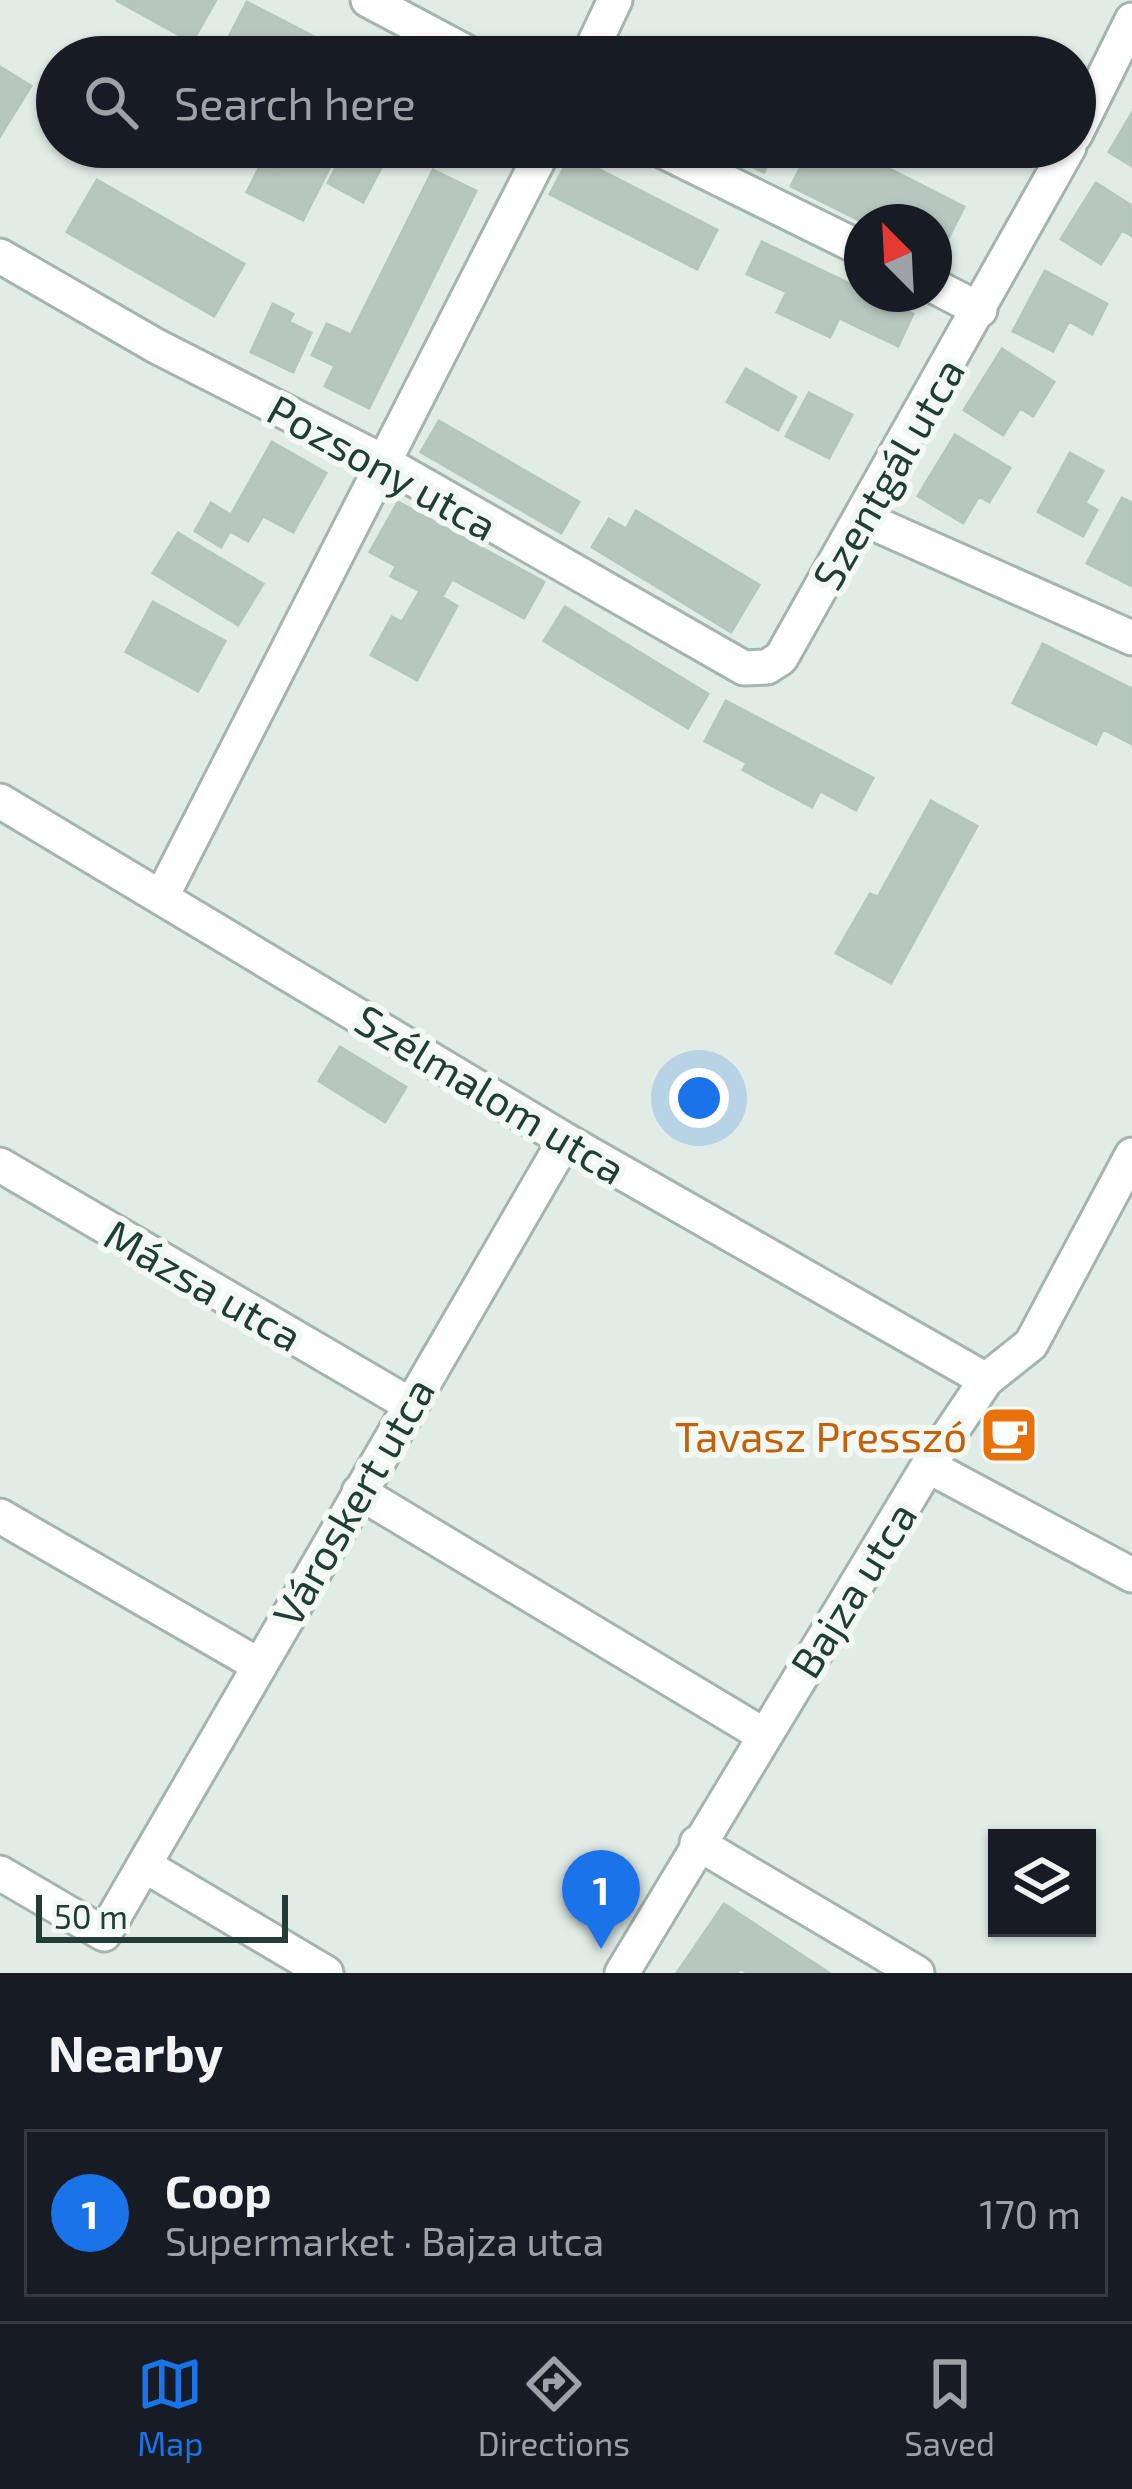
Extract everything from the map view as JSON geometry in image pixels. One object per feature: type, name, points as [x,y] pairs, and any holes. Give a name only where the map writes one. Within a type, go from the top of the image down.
[{"type":"street","points":[[368,0],[436,36]]},
{"type":"street","points":[[598,36],[615,0]]},
{"type":"street","points":[[1096,93],[1132,20]]},
{"type":"street","points":[[163,893],[380,460],[534,168]]},
{"type":"street","points":[[698,168],[844,240]]},
{"type":"street","name":"Szentgál utca","points":[[767,668],[781,658],[1058,168]]},
{"type":"street","name":"Pozsony utca","points":[[0,256],[156,346],[380,460],[744,668],[767,668]]},
{"type":"street","points":[[952,295],[980,310]]},
{"type":"street","points":[[862,518],[1132,638]]},
{"type":"street","name":"Szélmalom utca","points":[[0,801],[163,893],[565,1139],[986,1380]]},
{"type":"street","name":"Városkert utca","points":[[0,1873],[104,1934],[256,1664],[565,1139]]},
{"type":"street","name":"Bajza utca","points":[[622,1973],[928,1466],[986,1380],[1031,1343],[1119,1213],[1132,1155]]},
{"type":"street","name":"Mázsa utca","points":[[0,1165],[409,1404]]},
{"type":"street","points":[[928,1466],[1132,1575]]},
{"type":"street","points":[[359,1492],[762,1735]]},
{"type":"street","points":[[0,1516],[256,1664]]},
{"type":"street","points":[[697,1843],[917,1973]]},
{"type":"street","points":[[144,1865],[326,1973]]},
{"type":"building","points":[[116,0],[216,0],[195,36],[181,36]]},
{"type":"building","points":[[247,2],[313,36],[229,36]]},
{"type":"building","points":[[0,67],[31,86],[0,136]]},
{"type":"building","points":[[1132,113],[1132,166],[1109,152]]},
{"type":"building","points":[[259,168],[329,168],[303,220],[247,192]]},
{"type":"building","points":[[336,168],[381,168],[363,202],[328,183]]},
{"type":"building","points":[[564,168],[596,168],[717,230],[697,269],[550,194]]},
{"type":"building","points":[[800,168],[887,168],[964,207],[952,231],[952,204],[844,204],[844,212],[791,186]]},
{"type":"building","points":[[433,170],[476,191],[369,408],[325,386],[335,366],[312,355],[327,324],[351,335]]},
{"type":"building","points":[[97,180],[244,264],[214,316],[67,232]]},
{"type":"building","points":[[1096,183],[1132,206],[1132,236],[1122,230],[1101,264],[1061,239]]},
{"type":"building","points":[[762,242],[844,281],[844,312],[913,314],[898,346],[839,318],[830,337],[777,312],[787,292],[747,274]]},
{"type":"building","points":[[1045,271],[1107,304],[1092,334],[1069,321],[1053,351],[1013,331]]},
{"type":"building","points":[[273,304],[293,314],[289,322],[311,333],[293,372],[251,352]]},
{"type":"building","points":[[1002,349],[1054,382],[1033,416],[1020,408],[1003,435],[964,410]]},
{"type":"building","points":[[746,369],[796,397],[778,430],[727,402]]},
{"type":"building","points":[[809,393],[852,415],[829,458],[786,436]]},
{"type":"building","points":[[439,421],[579,502],[561,533],[421,452]]},
{"type":"building","points":[[955,435],[1010,468],[989,502],[979,496],[963,523],[918,496]]},
{"type":"building","points":[[272,442],[326,473],[293,532],[263,516],[248,541],[230,531],[221,547],[195,531],[211,503],[231,515]]},
{"type":"building","points":[[1070,453],[1103,471],[1085,503],[1097,510],[1083,536],[1038,512]]},
{"type":"building","points":[[1122,498],[1132,503],[1132,586],[1087,563]]},
{"type":"building","points":[[398,502],[544,582],[524,618],[452,579],[442,597],[457,606],[417,680],[371,655],[392,617],[402,622],[420,591],[391,576],[396,566],[370,552]]},
{"type":"building","points":[[636,511],[759,585],[731,632],[592,547],[609,519],[626,529]]},
{"type":"building","points":[[178,533],[263,584],[238,625],[153,573]]},
{"type":"building","points":[[153,602],[225,641],[198,691],[126,652]]},
{"type":"building","points":[[565,607],[708,694],[688,728],[544,641]]},
{"type":"building","points":[[1043,644],[1132,689],[1132,744],[1103,729],[1096,744],[1013,703]]},
{"type":"building","points":[[726,701],[873,778],[856,810],[820,791],[812,807],[743,770],[747,763],[705,741]]},
{"type":"building","points":[[931,801],[977,826],[891,983],[836,953],[870,894],[878,897]]},
{"type":"building","points":[[340,1047],[406,1087],[385,1122],[319,1081]]},
{"type":"building","points":[[724,1904],[829,1973],[748,1973],[740,1968],[737,1973],[677,1973]]},
{"type":"place","name":"Tavasz Presszó","points":[[1009,1435]]},
{"type":"place","name":"Coop","points":[[601,1949]]}]
